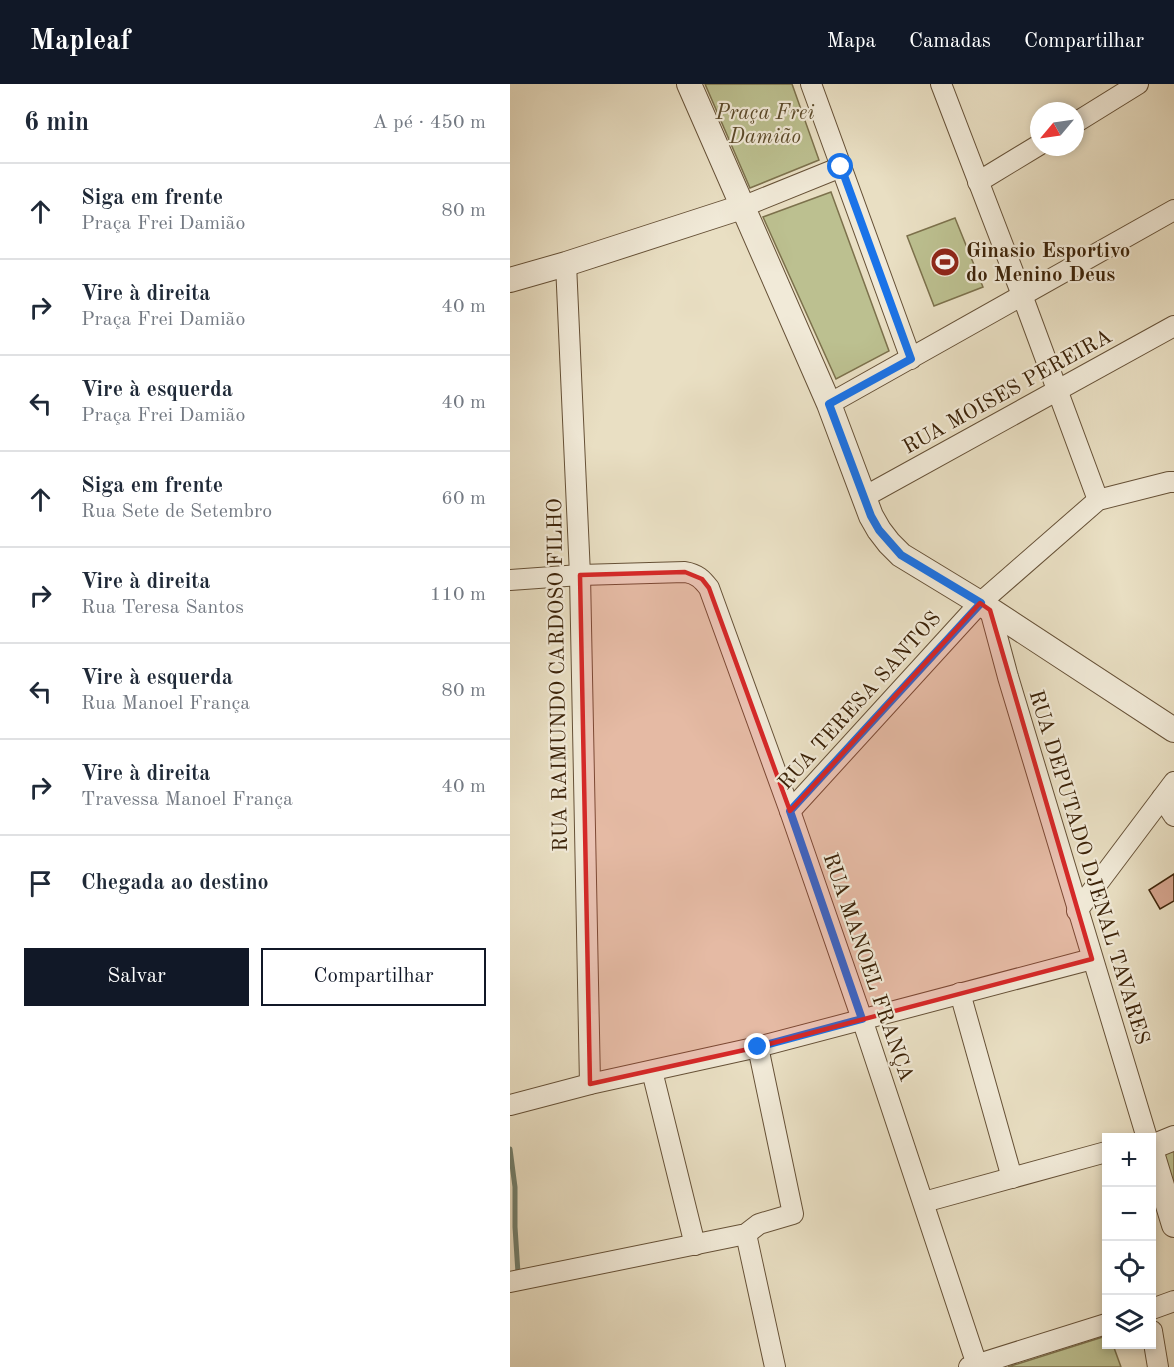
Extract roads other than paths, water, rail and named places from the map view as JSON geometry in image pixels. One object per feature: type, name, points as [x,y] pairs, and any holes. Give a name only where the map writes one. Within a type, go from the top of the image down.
[{"type":"street","points":[[689,84],[829,404],[871,516],[879,530],[901,555],[985,606],[1174,730]]},
{"type":"street","points":[[811,84],[911,359]]},
{"type":"street","points":[[941,84],[1098,500],[1174,482]]},
{"type":"street","points":[[1084,117],[1138,84]]},
{"type":"street","points":[[978,182],[1030,150]]},
{"type":"street","points":[[510,280],[742,207],[841,167]]},
{"type":"street","points":[[829,404],[1174,210]]},
{"type":"street","name":"RUA RAIMUNDO CARDOSO FILHO","points":[[566,264],[580,575],[590,1084]]},
{"type":"street","name":"RUA MOISES PEREIRA","points":[[864,497],[1174,326]]},
{"type":"street","name":"RUA TERESA SANTOS","points":[[790,811],[985,606],[1098,500]]},
{"type":"street","name":"RUA MANOEL FRANÇA","points":[[580,575],[685,572],[702,579],[710,588],[790,811],[924,1202],[973,1366]]},
{"type":"street","points":[[510,580],[580,575]]},
{"type":"street","name":"RUA DEPUTADO DJENAL TAVARES","points":[[985,606],[1146,1133]]},
{"type":"street","points":[[1077,911],[1174,782]]},
{"type":"street","points":[[1162,798],[1174,816]]},
{"type":"street","points":[[510,1105],[590,1084],[758,1047],[1092,959]]},
{"type":"street","points":[[960,993],[1012,1178]]},
{"type":"street","points":[[510,1282],[746,1234],[759,1224],[793,1214],[758,1047]]},
{"type":"street","points":[[652,1071],[695,1245]]},
{"type":"street","points":[[1156,1145],[1174,1138]]},
{"type":"street","points":[[924,1202],[1102,1153]]},
{"type":"street","points":[[1156,1166],[1174,1225]]},
{"type":"street","points":[[746,1234],[775,1367]]},
{"type":"street","points":[[1156,1308],[1174,1301]]},
{"type":"street","points":[[973,1366],[1102,1326]]},
{"type":"street","points":[[1155,1349],[1158,1367]]},
{"type":"waterway","points":[[510,1149],[515,1187],[518,1273]]},
{"type":"place","name":"Ginasio Esportivo do Menino Deus","points":[[945,262]]},
{"type":"park label","name":"Praça Frei Damião","points":[[765,124]]}]
